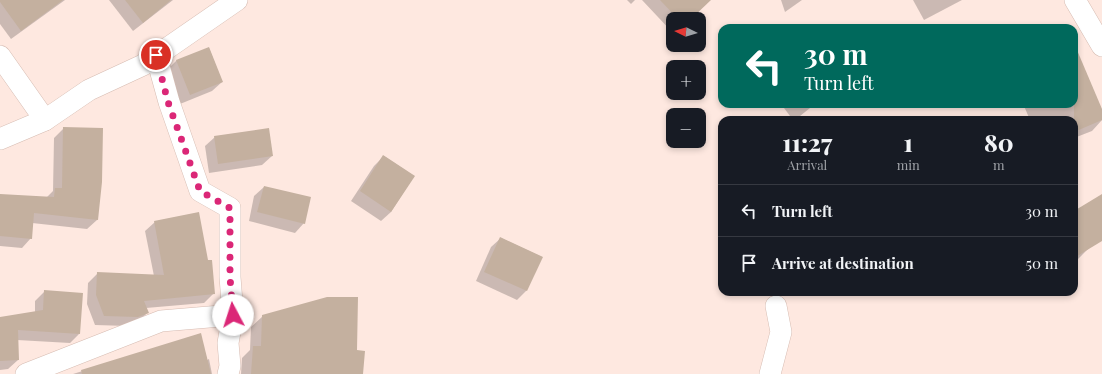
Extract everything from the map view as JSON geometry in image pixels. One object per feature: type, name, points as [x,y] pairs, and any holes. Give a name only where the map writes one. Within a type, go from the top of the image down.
[{"type":"street","points":[[0,139],[45,120],[89,90],[143,64],[237,0]]},
{"type":"street","points":[[1075,0],[1102,46]]},
{"type":"street","points":[[156,55],[168,102],[200,191],[230,208],[230,277],[233,315],[228,343],[230,366],[228,374]]},
{"type":"street","points":[[0,56],[45,120]]},
{"type":"street","points":[[770,374],[781,332],[776,306]]},
{"type":"street","points":[[26,374],[161,321],[233,315]]},
{"type":"building","points":[[0,0],[63,0],[21,31]]},
{"type":"building","points":[[125,0],[171,0],[143,23]]},
{"type":"building","points":[[660,0],[711,0],[698,12],[671,12]]},
{"type":"building","points":[[209,47],[223,82],[190,95],[176,60]]},
{"type":"building","points":[[1078,52],[1102,109],[1102,120],[1078,130],[1078,116],[1074,116],[1074,108],[1078,108]]},
{"type":"building","points":[[63,127],[103,128],[102,182],[98,220],[34,213],[32,239],[0,236],[0,194],[54,197],[55,188],[62,188]]},
{"type":"building","points":[[269,128],[273,156],[218,164],[214,136]]},
{"type":"building","points":[[383,155],[415,176],[391,212],[360,191]]},
{"type":"building","points":[[264,186],[311,197],[305,224],[257,212]]},
{"type":"building","points":[[1102,194],[1102,241],[1078,256],[1078,209]]},
{"type":"building","points":[[199,212],[208,260],[212,260],[215,294],[144,301],[149,313],[138,317],[104,316],[96,295],[97,272],[164,275],[154,221]]},
{"type":"building","points":[[500,237],[543,257],[527,291],[484,272]]},
{"type":"building","points":[[44,290],[83,293],[80,334],[18,330],[19,360],[0,361],[0,317],[43,310]]},
{"type":"building","points":[[327,297],[358,297],[357,350],[365,351],[363,374],[251,374],[253,346],[261,346],[262,315]]},
{"type":"building","points":[[201,333],[211,374],[82,374],[81,370]]},
{"type":"route","points":[[156,55],[168,102],[200,191],[230,208],[230,277],[233,315]]}]
